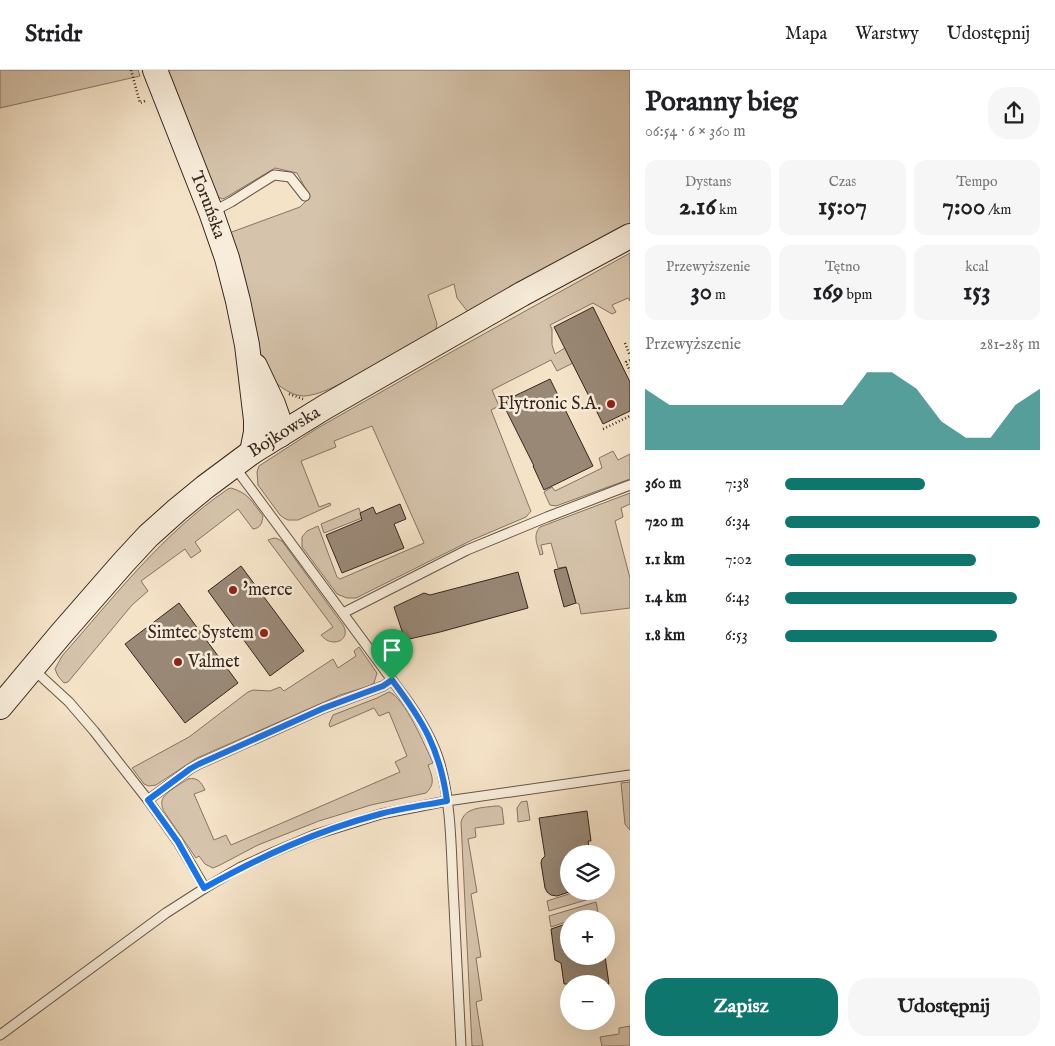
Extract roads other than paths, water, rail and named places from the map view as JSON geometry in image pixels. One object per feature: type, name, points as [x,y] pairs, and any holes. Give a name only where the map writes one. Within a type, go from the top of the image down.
[{"type":"street","name":"Toruńska","points":[[155,70],[211,212],[226,258],[263,403],[265,424],[272,431],[280,435]]},
{"type":"street","name":"Bojkowska","points":[[0,707],[116,570],[148,536],[184,504],[252,452],[522,294],[630,236]]},
{"type":"street","name":"Toruńska","points":[[252,452],[263,403]]},
{"type":"street","points":[[263,403],[310,410],[325,408]]},
{"type":"lane","points":[[211,212],[231,202],[274,175],[290,177],[305,196]]},
{"type":"lane","points":[[234,466],[410,703],[433,745],[442,773],[450,821],[461,1046]]},
{"type":"lane","points":[[343,613],[467,550],[547,516],[630,485]]},
{"type":"lane","points":[[32,669],[70,702],[94,731],[178,842],[204,888]]},
{"type":"lane","points":[[148,800],[199,764],[324,708],[383,686],[392,680]]},
{"type":"lane","points":[[0,1035],[158,918],[204,888],[266,855],[314,835],[381,814],[447,801],[630,775]]},
{"type":"place","name":"Flytronic S.A.","points":[[611,404]]},
{"type":"place","name":"'merce","points":[[233,590]]},
{"type":"place","name":"Simtec System","points":[[264,633]]},
{"type":"place","name":"Valmet","points":[[178,662]]}]
